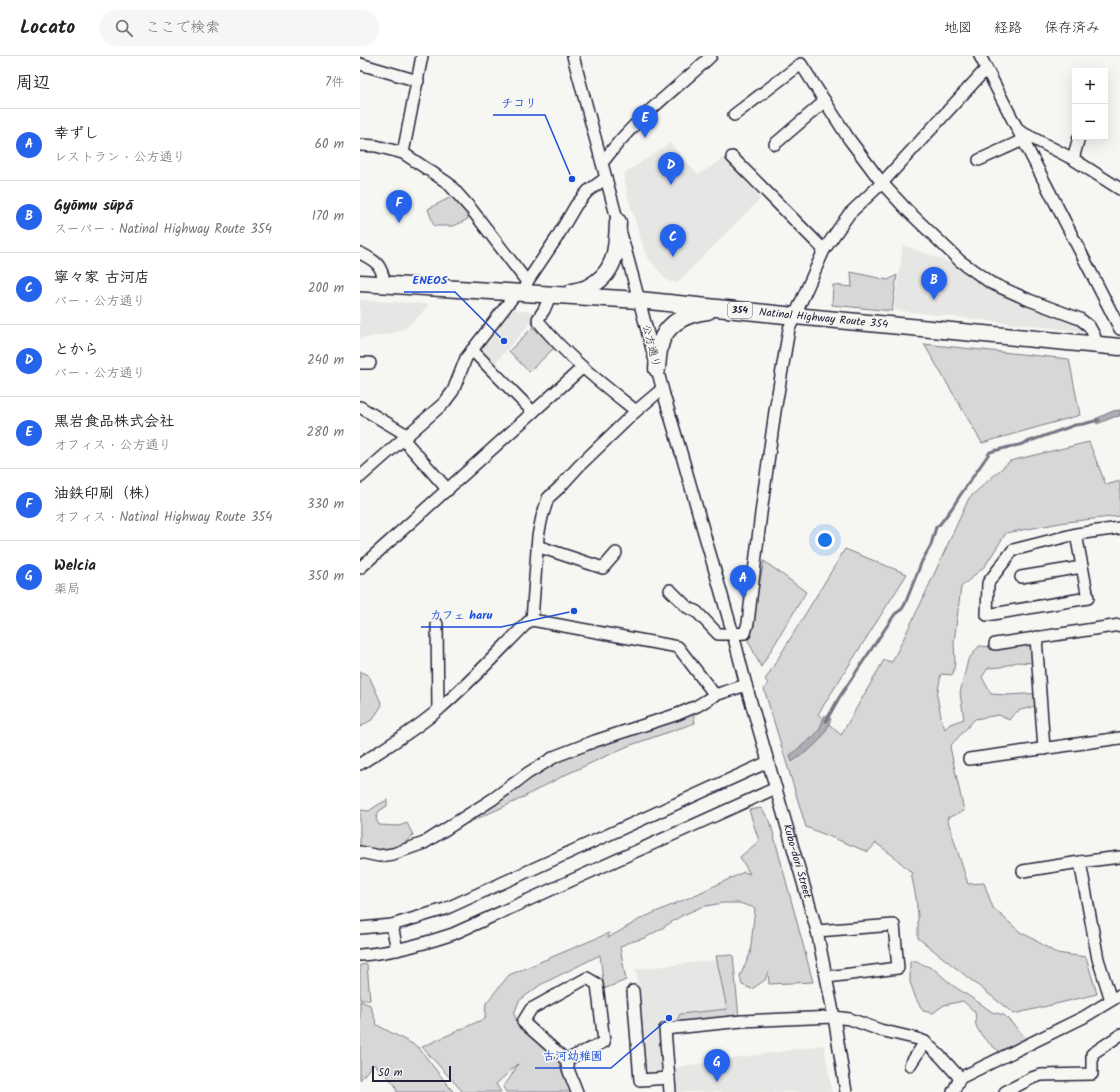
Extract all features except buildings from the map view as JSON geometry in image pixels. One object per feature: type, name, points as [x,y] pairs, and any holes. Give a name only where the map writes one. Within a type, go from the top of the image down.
[{"type":"highway","points":[[558,294],[587,288],[598,281],[607,272],[614,260],[617,246],[618,222]]},
{"type":"highway","name":"Natinal Highway Route 354","points":[[360,283],[523,289],[558,294],[639,300],[1120,347]]},
{"type":"highway","points":[[657,369],[659,352],[663,338],[671,327],[683,318],[698,312],[726,309]]},
{"type":"street","points":[[403,153],[422,56]]},
{"type":"street","name":"公方通り","points":[[572,56],[662,389],[733,634]]},
{"type":"street","points":[[602,163],[627,133],[711,56]]},
{"type":"street","points":[[980,56],[1120,329]]},
{"type":"street","points":[[360,64],[418,80]]},
{"type":"street","points":[[734,115],[801,64],[849,139],[882,183],[906,209],[960,261],[990,284],[1080,319],[1089,326],[1097,344]]},
{"type":"street","points":[[670,590],[686,607],[697,612],[718,634],[745,633],[748,623],[775,411],[789,329],[824,250],[849,214],[882,183],[986,68]]},
{"type":"street","points":[[775,144],[825,102]]},
{"type":"street","points":[[1021,136],[1073,159],[1120,189]]},
{"type":"street","points":[[979,160],[1021,136]]},
{"type":"street","points":[[1073,159],[1078,140]]},
{"type":"street","points":[[360,145],[376,146],[403,153],[448,183],[472,210],[509,258],[520,274],[523,289]]},
{"type":"street","points":[[732,157],[824,250]]},
{"type":"street","points":[[360,477],[444,403],[453,391],[466,358],[523,289],[556,239],[576,205],[588,191],[606,178]]},
{"type":"street","points":[[360,253],[370,258],[380,267],[383,272],[385,284]]},
{"type":"street","points":[[558,294],[538,318],[539,322],[559,346],[582,368],[636,411]]},
{"type":"street","points":[[472,350],[533,412]]},
{"type":"street","points":[[360,568],[582,368]]},
{"type":"street","points":[[532,620],[537,546],[542,517],[548,498],[636,411],[662,389]]},
{"type":"street","points":[[360,407],[405,437],[448,490]]},
{"type":"street","points":[[1076,534],[1088,598],[987,615],[988,583],[1013,550],[1076,534],[1120,528]]},
{"type":"street","points":[[537,546],[603,568],[616,553]]},
{"type":"street","points":[[1022,577],[1082,567]]},
{"type":"street","points":[[360,764],[412,730],[438,710],[528,622],[532,620],[678,647],[715,695]]},
{"type":"street","points":[[437,624],[438,710]]},
{"type":"street","points":[[995,644],[1120,625]]},
{"type":"street","name":"Kubo-dori Street","points":[[733,634],[746,685],[817,931],[827,977],[846,1092]]},
{"type":"street","points":[[1036,637],[1044,749]]},
{"type":"street","points":[[360,852],[379,856],[393,854],[424,843],[493,799],[528,773],[556,756],[595,741],[678,714],[697,706],[715,695],[746,685]]},
{"type":"street","points":[[969,759],[1120,738]]},
{"type":"street","points":[[360,928],[392,925],[445,909],[768,762]]},
{"type":"street","points":[[360,955],[397,950],[454,934],[776,788]]},
{"type":"street","points":[[1023,871],[1120,857]]},
{"type":"street","points":[[953,1092],[960,1078],[1084,1017],[1116,998],[1098,959],[1080,862]]},
{"type":"street","points":[[392,925],[397,950]]},
{"type":"street","points":[[817,931],[894,925],[898,968],[827,977]]},
{"type":"street","points":[[566,1060],[604,1042],[597,984],[587,978],[531,1010],[522,1022],[566,1060],[576,1092]]},
{"type":"street","points":[[633,991],[640,1080],[669,1078]]},
{"type":"street","points":[[670,1092],[665,1029],[742,1021],[834,1017],[850,1019],[880,1030],[925,1042],[960,1078]]},
{"type":"street","points":[[1005,1092],[1032,1078],[1042,1076],[1092,1074],[1092,1054],[1120,1035]]},
{"type":"street","points":[[910,1065],[925,1042]]},
{"type":"shaded area","points":[[670,143],[698,175],[724,158],[761,198],[677,283],[667,281],[646,255],[627,194],[624,174]]},
{"type":"shaded area","points":[[451,197],[465,207],[468,219],[454,226],[434,226],[428,209]]},
{"type":"shaded area","points":[[903,245],[959,266],[1080,322],[1087,332],[894,310]]},
{"type":"shaded area","points":[[851,272],[888,280],[897,275],[892,311],[832,305],[833,285],[852,287]]},
{"type":"shaded area","points":[[360,300],[429,304],[407,327],[393,333],[360,339]]},
{"type":"shaded area","points":[[508,309],[539,313],[492,367],[472,350]]},
{"type":"shaded area","points":[[533,327],[554,348],[529,372],[509,351]]},
{"type":"shaded area","points":[[924,344],[1069,359],[1080,415],[982,443]]},
{"type":"shaded area","points":[[1120,410],[1120,416],[1097,424],[1095,419],[1113,411]]},
{"type":"shaded area","points":[[1089,442],[1106,485],[1120,481],[1120,516],[1066,522],[1006,533],[985,566],[961,587],[954,642],[955,662],[953,675],[941,674],[937,696],[945,729],[950,724],[964,719],[960,693],[968,660],[979,646],[995,647],[1034,645],[1033,663],[1017,662],[1001,667],[988,668],[982,677],[991,694],[1007,695],[1043,693],[1037,705],[1018,711],[1009,720],[999,715],[975,719],[952,744],[950,747],[964,811],[947,818],[968,884],[984,883],[993,908],[1020,932],[1056,953],[1086,957],[1097,994],[1014,1014],[918,938],[918,916],[911,872],[876,843],[868,852],[806,827],[764,689],[768,683],[765,680],[845,549],[907,574],[818,714],[841,735],[884,660],[892,662],[969,498],[1010,461]]},
{"type":"shaded area","points":[[764,561],[806,592],[761,667],[748,640]]},
{"type":"shaded area","points":[[360,671],[369,676],[382,705],[373,719],[360,727]]},
{"type":"shaded area","points":[[693,712],[695,723],[628,746],[565,775],[514,802],[450,831],[556,760]]},
{"type":"shaded area","points":[[825,715],[831,719],[821,738],[810,750],[792,762],[790,755],[814,736],[819,730]]},
{"type":"shaded area","points":[[387,800],[387,806],[379,811],[376,819],[379,825],[399,826],[407,823],[413,835],[407,841],[395,848],[375,850],[360,848],[360,810],[369,811]]},
{"type":"shaded area","points":[[761,808],[770,821],[813,982],[769,984],[768,972],[765,980],[752,989],[742,985],[740,976],[750,954],[755,908],[739,903],[722,903],[701,907],[681,916],[645,938],[627,943],[620,947],[626,980],[604,989],[600,955],[540,985],[519,1001],[514,1014],[518,1024],[561,1060],[572,1092],[506,1092],[503,1087],[518,1064],[496,1084],[501,1092],[463,1092],[422,1047],[486,1018],[486,1003],[509,975],[609,933],[608,938],[642,918],[744,872],[750,874],[740,857],[759,841],[749,810]]},
{"type":"shaded area","points":[[733,955],[739,1018],[676,1024],[680,1014],[727,1009],[716,956]]},
{"type":"shaded area","points":[[727,959],[734,1014],[659,1022],[665,1072],[647,1074],[636,969]]},
{"type":"shaded area","points":[[910,961],[917,961],[934,969],[952,985],[992,1012],[1004,1015],[1027,1039],[1015,1047],[1000,1052],[980,1033],[976,1025],[975,1012],[963,1001],[944,1005],[933,1013],[923,1011],[916,999],[910,982]]},
{"type":"shaded area","points":[[367,964],[370,1000],[360,1000],[360,965]]},
{"type":"shaded area","points":[[360,1001],[370,1005],[377,1025],[418,1047],[454,1092],[397,1092],[395,1085],[373,1064],[360,1080]]},
{"type":"shaded area","points":[[824,1045],[832,1092],[674,1092],[671,1068]]},
{"type":"waterway","points":[[826,721],[840,696],[895,614],[902,609],[905,604],[922,561],[931,545],[936,527],[952,508],[990,452],[1019,445],[1075,425],[1099,420]]},
{"type":"place","name":"黒岩食品株式会社","points":[[645,138]]},
{"type":"place","name":"チコリ","points":[[572,179]]},
{"type":"place","name":"とから","points":[[671,185]]},
{"type":"place","name":"油鉄印刷（株）","points":[[399,223]]},
{"type":"place","name":"寧々家 古河店","points":[[673,257]]},
{"type":"place","name":"Gyōmu sūpā","points":[[934,300]]},
{"type":"place","name":"ENEOS","points":[[504,341]]},
{"type":"place","name":"幸ずし","points":[[743,598]]},
{"type":"place","name":"カフェ haru","points":[[574,611]]},
{"type":"place","name":"古河幼稚園","points":[[669,1018]]},
{"type":"place","name":"Welcia","points":[[717,1082]]}]
